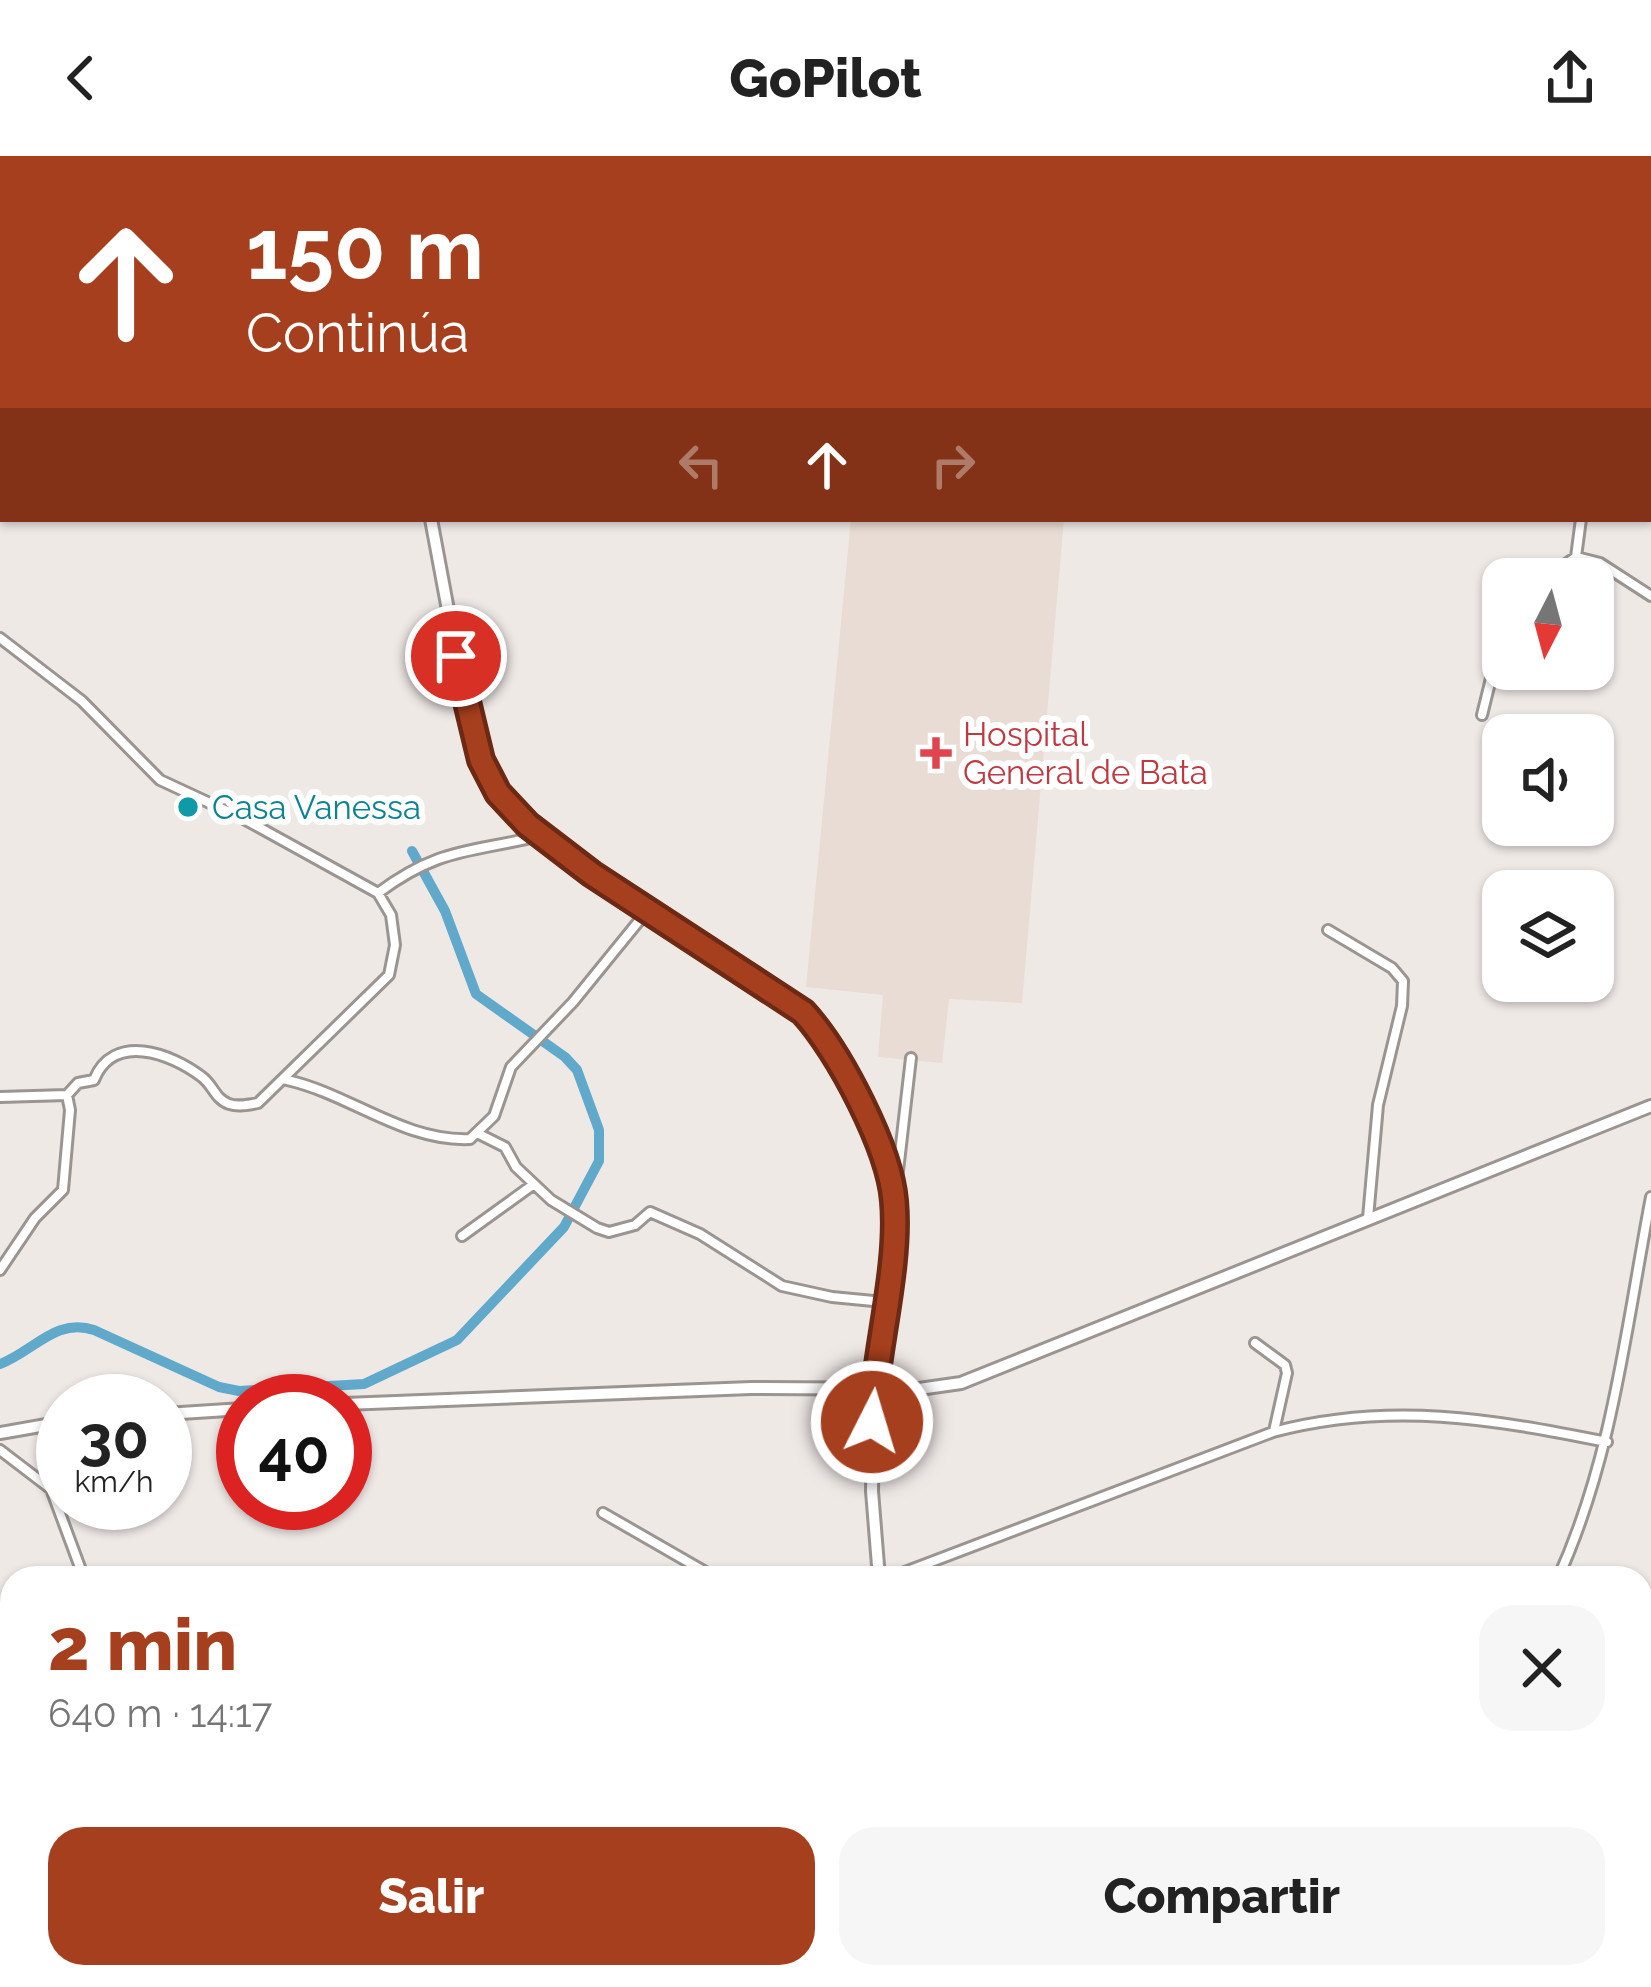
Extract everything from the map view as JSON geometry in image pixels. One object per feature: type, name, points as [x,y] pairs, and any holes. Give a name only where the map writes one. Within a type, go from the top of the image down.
[{"type":"main road","points":[[431,522],[472,734],[498,793],[540,836],[647,911],[788,999],[817,1027],[849,1080],[874,1136],[894,1199],[874,1389],[872,1491],[878,1566]]},
{"type":"main road","points":[[372,1403],[752,1388],[941,1386],[992,1373],[1651,1106]]},
{"type":"main road","points":[[0,1433],[36,1427]]},
{"type":"street","points":[[1581,522],[1576,557],[1600,563],[1651,596]]},
{"type":"street","points":[[0,638],[82,700],[160,780],[244,819],[378,893],[391,915],[394,958],[389,975],[258,1103],[232,1106],[178,1060],[124,1051],[106,1058],[94,1079],[78,1083],[67,1095],[0,1097]]},
{"type":"street","points":[[378,893],[409,870],[457,850],[540,836]]},
{"type":"street","points":[[285,1080],[336,1096],[418,1134],[470,1139],[494,1116],[505,1076],[591,982],[647,911]]},
{"type":"street","points":[[1328,930],[1392,968],[1403,981],[1402,1006],[1378,1105],[1369,1218]]},
{"type":"street","points":[[894,1199],[911,1058]]},
{"type":"street","points":[[0,1270],[34,1218],[63,1190],[70,1110],[67,1095]]},
{"type":"street","points":[[477,1133],[505,1147],[516,1167],[559,1206],[609,1232],[634,1226],[650,1212],[700,1234],[782,1286],[886,1302]]},
{"type":"street","points":[[462,1236],[534,1184]]},
{"type":"street","points":[[1563,1566],[1589,1504],[1607,1442],[1651,1197]]},
{"type":"street","points":[[1255,1343],[1286,1365],[1274,1432]]},
{"type":"street","points":[[921,1566],[1307,1423],[1458,1415],[1607,1442]]},
{"type":"street","points":[[0,1450],[51,1489],[80,1566]]},
{"type":"street","points":[[603,1513],[695,1566]]},
{"type":"shaded area","name":"Hospital General de Bata","points":[[851,522],[1064,522],[1022,1003],[949,999],[942,1063],[878,1057],[883,995],[806,987]]},
{"type":"waterway","points":[[0,1364],[56,1332],[80,1327],[219,1387],[239,1391],[364,1384],[457,1340],[564,1227],[599,1161],[599,1130],[577,1070],[476,994],[445,911],[412,851]]},
{"type":"place","name":"Hospital General de Bata","points":[[936,753]]},
{"type":"place","name":"Casa Vanessa","points":[[188,807]]},
{"type":"route","points":[[456,656],[472,734],[498,793],[528,825],[592,874],[803,1012],[849,1080],[894,1199],[872,1422]]}]
